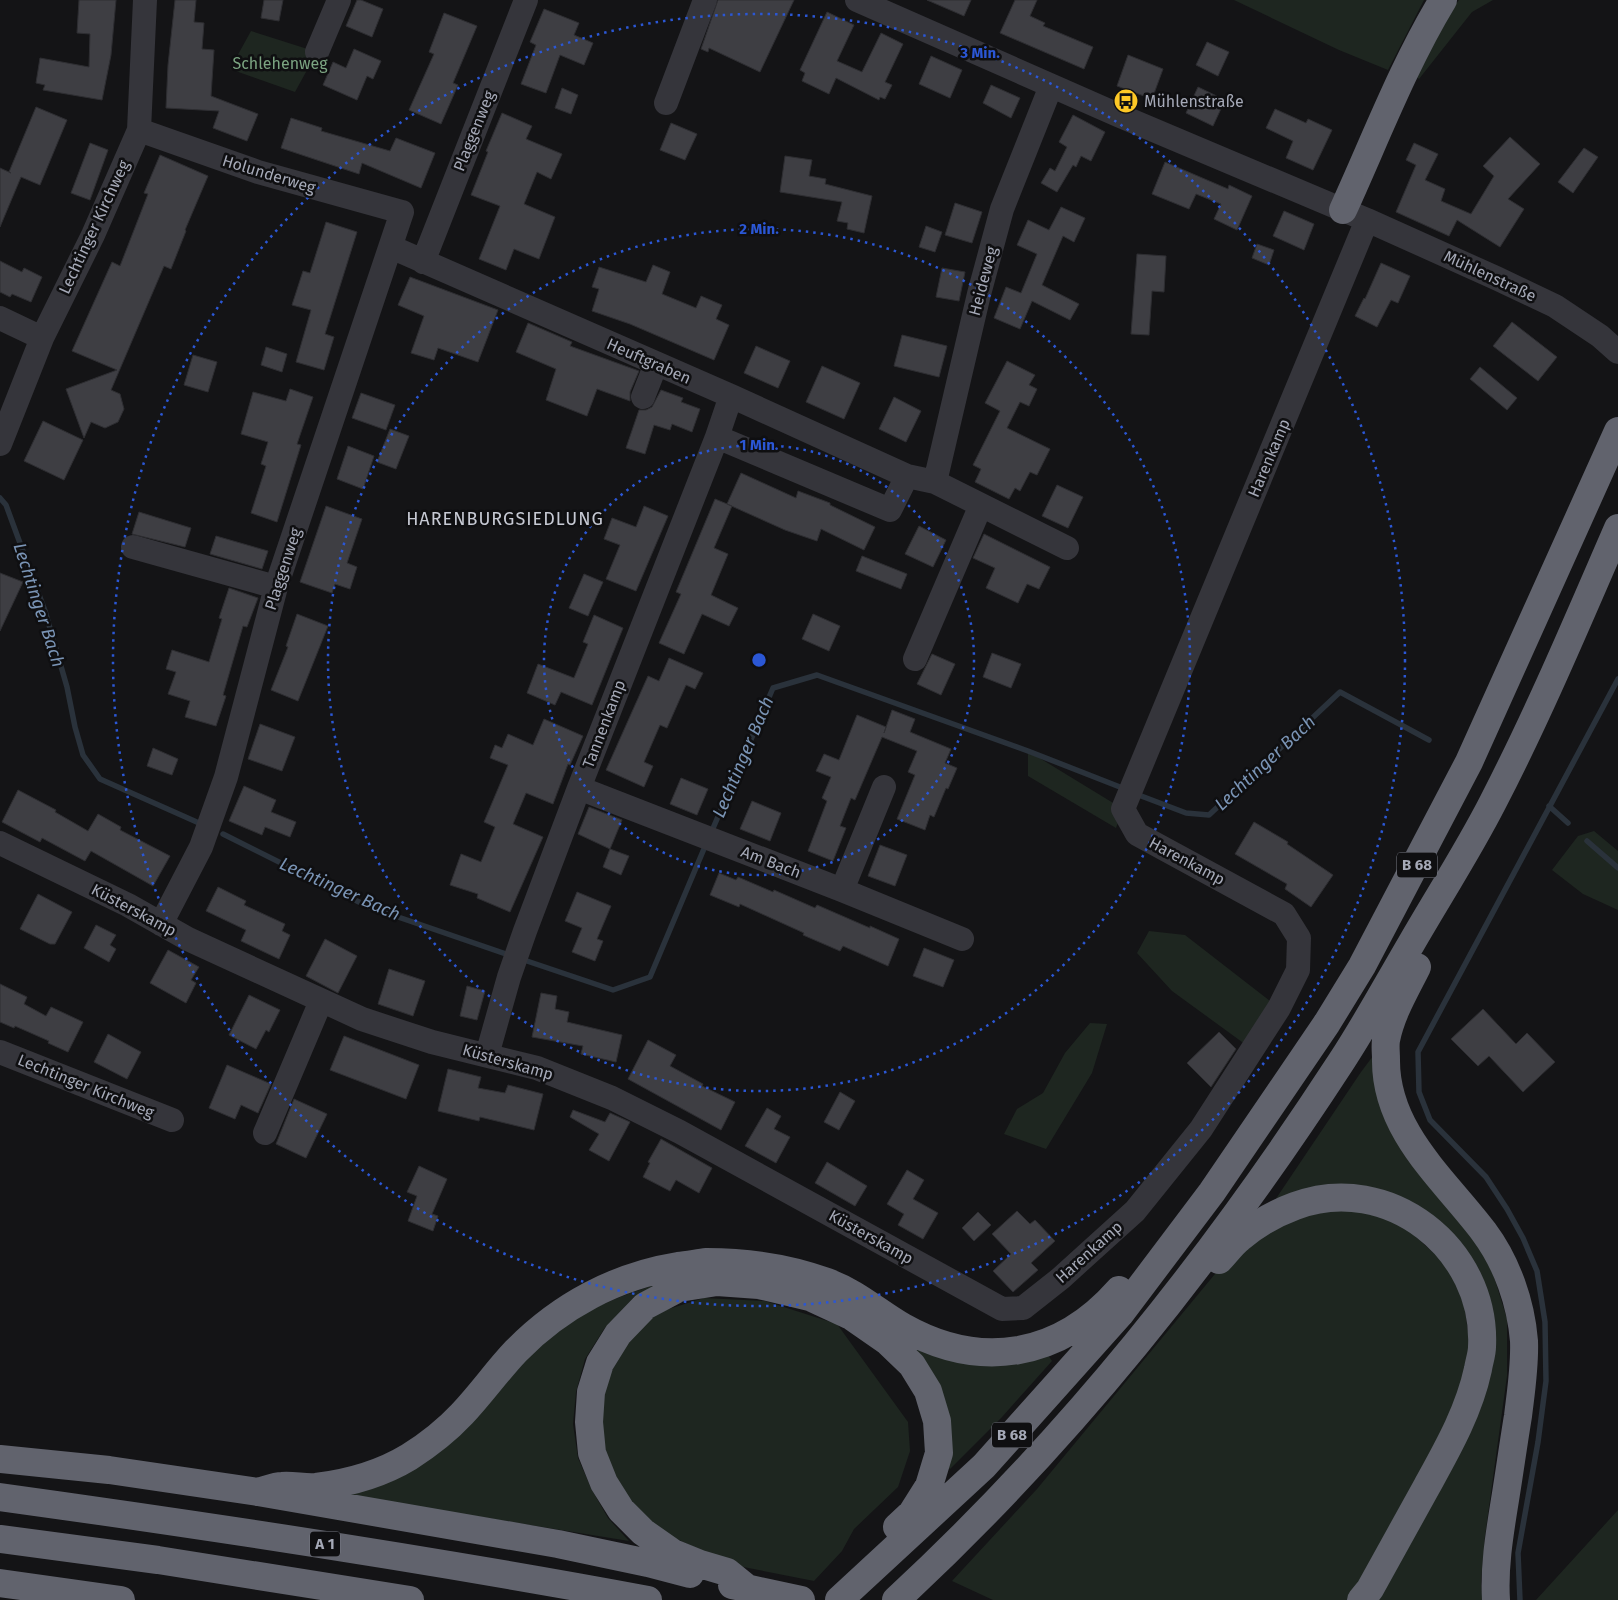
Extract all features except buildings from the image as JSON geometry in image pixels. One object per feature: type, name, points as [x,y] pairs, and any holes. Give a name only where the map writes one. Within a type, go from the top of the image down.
[{"type":"highway","points":[[1355,215],[1410,60],[1430,20],[1443,0]]},
{"type":"highway","name":"B 68","points":[[842,1597],[984,1466],[1120,1314],[1228,1168],[1328,1023],[1362,966],[1469,762],[1618,431]]},
{"type":"highway","name":"B 68","points":[[897,1599],[1005,1494],[1084,1408],[1192,1276],[1268,1172],[1343,1059],[1492,806],[1537,715],[1618,528]]},
{"type":"highway","points":[[1492,806],[1488,835],[1392,1017],[1386,1041],[1385,1072],[1391,1102],[1405,1131],[1424,1158],[1485,1233],[1504,1266],[1517,1300],[1524,1341],[1523,1381],[1499,1538],[1495,1585],[1496,1600]]},
{"type":"highway","points":[[1192,1276],[1218,1261],[1239,1238],[1264,1222],[1295,1205],[1328,1198],[1361,1198],[1390,1205],[1419,1221],[1447,1245],[1467,1276],[1480,1311],[1482,1347],[1474,1390],[1455,1434],[1370,1589],[1361,1600]]},
{"type":"highway","points":[[258,1492],[281,1486],[313,1487],[344,1483],[375,1474],[406,1459],[434,1440],[461,1415],[516,1351],[552,1320],[572,1305],[612,1284],[656,1270],[705,1262],[750,1264],[787,1270],[828,1283],[861,1298],[902,1326],[931,1341],[966,1351],[996,1354],[1040,1346],[1074,1330],[1106,1305],[1131,1276],[1157,1265]]},
{"type":"highway","points":[[748,1589],[727,1572],[672,1553],[643,1532],[621,1510],[604,1483],[592,1453],[589,1422],[591,1392],[600,1363],[618,1334],[645,1306],[679,1288],[716,1282],[759,1285],[810,1296],[851,1316],[887,1341],[912,1365],[928,1391],[937,1421],[939,1453],[929,1486],[912,1513],[855,1568],[842,1597]]},
{"type":"highway","points":[[0,1459],[109,1470],[258,1492],[567,1546],[648,1562],[748,1589],[801,1600]]},
{"type":"highway","name":"A 1","points":[[0,1497],[353,1548],[648,1600]]},
{"type":"highway","points":[[0,1539],[158,1560],[410,1600]]},
{"type":"highway","points":[[0,1583],[121,1600]]},
{"type":"street","name":"Lechtinger Kirchweg","points":[[0,444],[42,338],[93,235],[139,130],[145,0]]},
{"type":"street","points":[[317,52],[339,0]]},
{"type":"street","name":"Plaggenweg","points":[[422,262],[526,0]]},
{"type":"street","points":[[666,103],[705,0]]},
{"type":"street","name":"Mühlenstraße","points":[[857,0],[1051,86],[1355,215],[1555,306],[1600,336],[1618,352]]},
{"type":"street","name":"Heideweg","points":[[935,482],[979,294],[1002,209],[1051,86]]},
{"type":"street","name":"Holunderweg","points":[[139,130],[258,172],[402,212]]},
{"type":"street","name":"Plaggenweg","points":[[161,924],[201,847],[226,777],[276,587],[402,212]]},
{"type":"street","name":"Harenkamp","points":[[1002,1309],[1023,1308],[1061,1278],[1135,1211],[1201,1129],[1279,1008],[1298,970],[1299,938],[1284,914],[1137,834],[1123,809],[1355,215]]},
{"type":"street","name":"Heuftgraben","points":[[391,247],[731,396],[907,476],[935,482],[1067,548]]},
{"type":"street","points":[[0,318],[42,338]]},
{"type":"street","points":[[644,397],[656,364]]},
{"type":"street","name":"Tannenkamp","points":[[487,1055],[509,977],[525,931],[717,437],[731,396]]},
{"type":"street","points":[[717,437],[890,510],[907,476]]},
{"type":"street","points":[[915,659],[981,505]]},
{"type":"street","points":[[133,548],[276,587]]},
{"type":"street","points":[[842,890],[884,787]]},
{"type":"street","name":"Am Bach","points":[[579,788],[842,890],[962,939]]},
{"type":"street","name":"Küsterskamp","points":[[0,843],[128,905],[188,939],[321,1001],[371,1022],[432,1042],[537,1068],[612,1098],[680,1132],[1002,1309]]},
{"type":"street","points":[[265,1133],[321,1001]]},
{"type":"street","name":"Lechtinger Kirchweg","points":[[0,1052],[172,1120]]},
{"type":"green space","points":[[1234,0],[1424,0],[1388,70],[1339,50]]},
{"type":"green space","points":[[1459,0],[1493,0],[1472,12],[1419,79],[1417,77],[1451,10]]},
{"type":"green space","name":"Schlehenweg","points":[[251,31],[317,52],[295,92],[230,69]]},
{"type":"green space","points":[[1028,751],[1123,809],[1116,828],[1028,776]]},
{"type":"green space","points":[[1594,831],[1618,851],[1618,910],[1583,894],[1552,870],[1578,836]]},
{"type":"green space","points":[[1149,931],[1185,935],[1279,1008],[1253,1050],[1172,991],[1137,953]]},
{"type":"green space","points":[[1090,1023],[1107,1024],[1092,1073],[1046,1149],[1004,1134],[1017,1109],[1043,1093],[1065,1053]]},
{"type":"green space","points":[[1376,1052],[1482,1247],[1507,1319],[1507,1376],[1485,1536],[1481,1581],[1482,1600],[1370,1600],[1454,1456],[1483,1294],[1396,1200],[1271,1206]]},
{"type":"green space","points":[[1364,1206],[1402,1224],[1452,1270],[1465,1309],[1470,1348],[1460,1391],[1410,1496],[1348,1600],[993,1600],[952,1581],[1037,1489],[1234,1251],[1280,1219]]},
{"type":"green space","points":[[666,1281],[634,1297],[604,1329],[585,1359],[576,1392],[573,1424],[578,1458],[592,1490],[608,1518],[629,1541],[338,1494],[525,1361],[560,1328],[604,1304]]},
{"type":"green space","points":[[704,1298],[765,1301],[837,1324],[908,1422],[910,1451],[898,1487],[854,1529],[842,1551],[814,1581],[733,1565],[657,1530],[621,1489],[602,1445],[603,1387],[624,1346],[656,1313]]},
{"type":"green space","points":[[883,1326],[953,1360],[1001,1366],[1048,1355],[1052,1361],[1002,1417],[950,1469],[945,1464],[948,1450]]},
{"type":"green space","points":[[1618,1510],[1618,1600],[1536,1600]]},
{"type":"waterway","name":"Lechtinger Bach","points":[[0,498],[6,505],[45,611],[67,687],[83,755],[100,779],[199,823]]},
{"type":"waterway","name":"Lechtinger Bach","points":[[711,833],[773,688],[817,675],[1028,751],[1125,789]]},
{"type":"waterway","points":[[1520,1600],[1518,1553],[1538,1442],[1546,1381],[1545,1322],[1537,1271],[1523,1238],[1486,1177],[1430,1120],[1419,1092],[1418,1052],[1618,679]]},
{"type":"waterway","name":"Lechtinger Bach","points":[[1136,794],[1186,813],[1209,815],[1340,692],[1429,740]]},
{"type":"waterway","points":[[1549,806],[1568,823]]},
{"type":"waterway","name":"Lechtinger Bach","points":[[223,834],[369,907],[512,956]]},
{"type":"waterway","points":[[1587,841],[1618,868]]},
{"type":"waterway","name":"Lechtinger Bach","points":[[521,959],[613,990],[650,977],[706,844]]},
{"type":"place","name":"Mühlenstraße","points":[[1126,101]]},
{"type":"district","name":"HARENBURGSIEDLUNG","points":[[505,519]]}]
